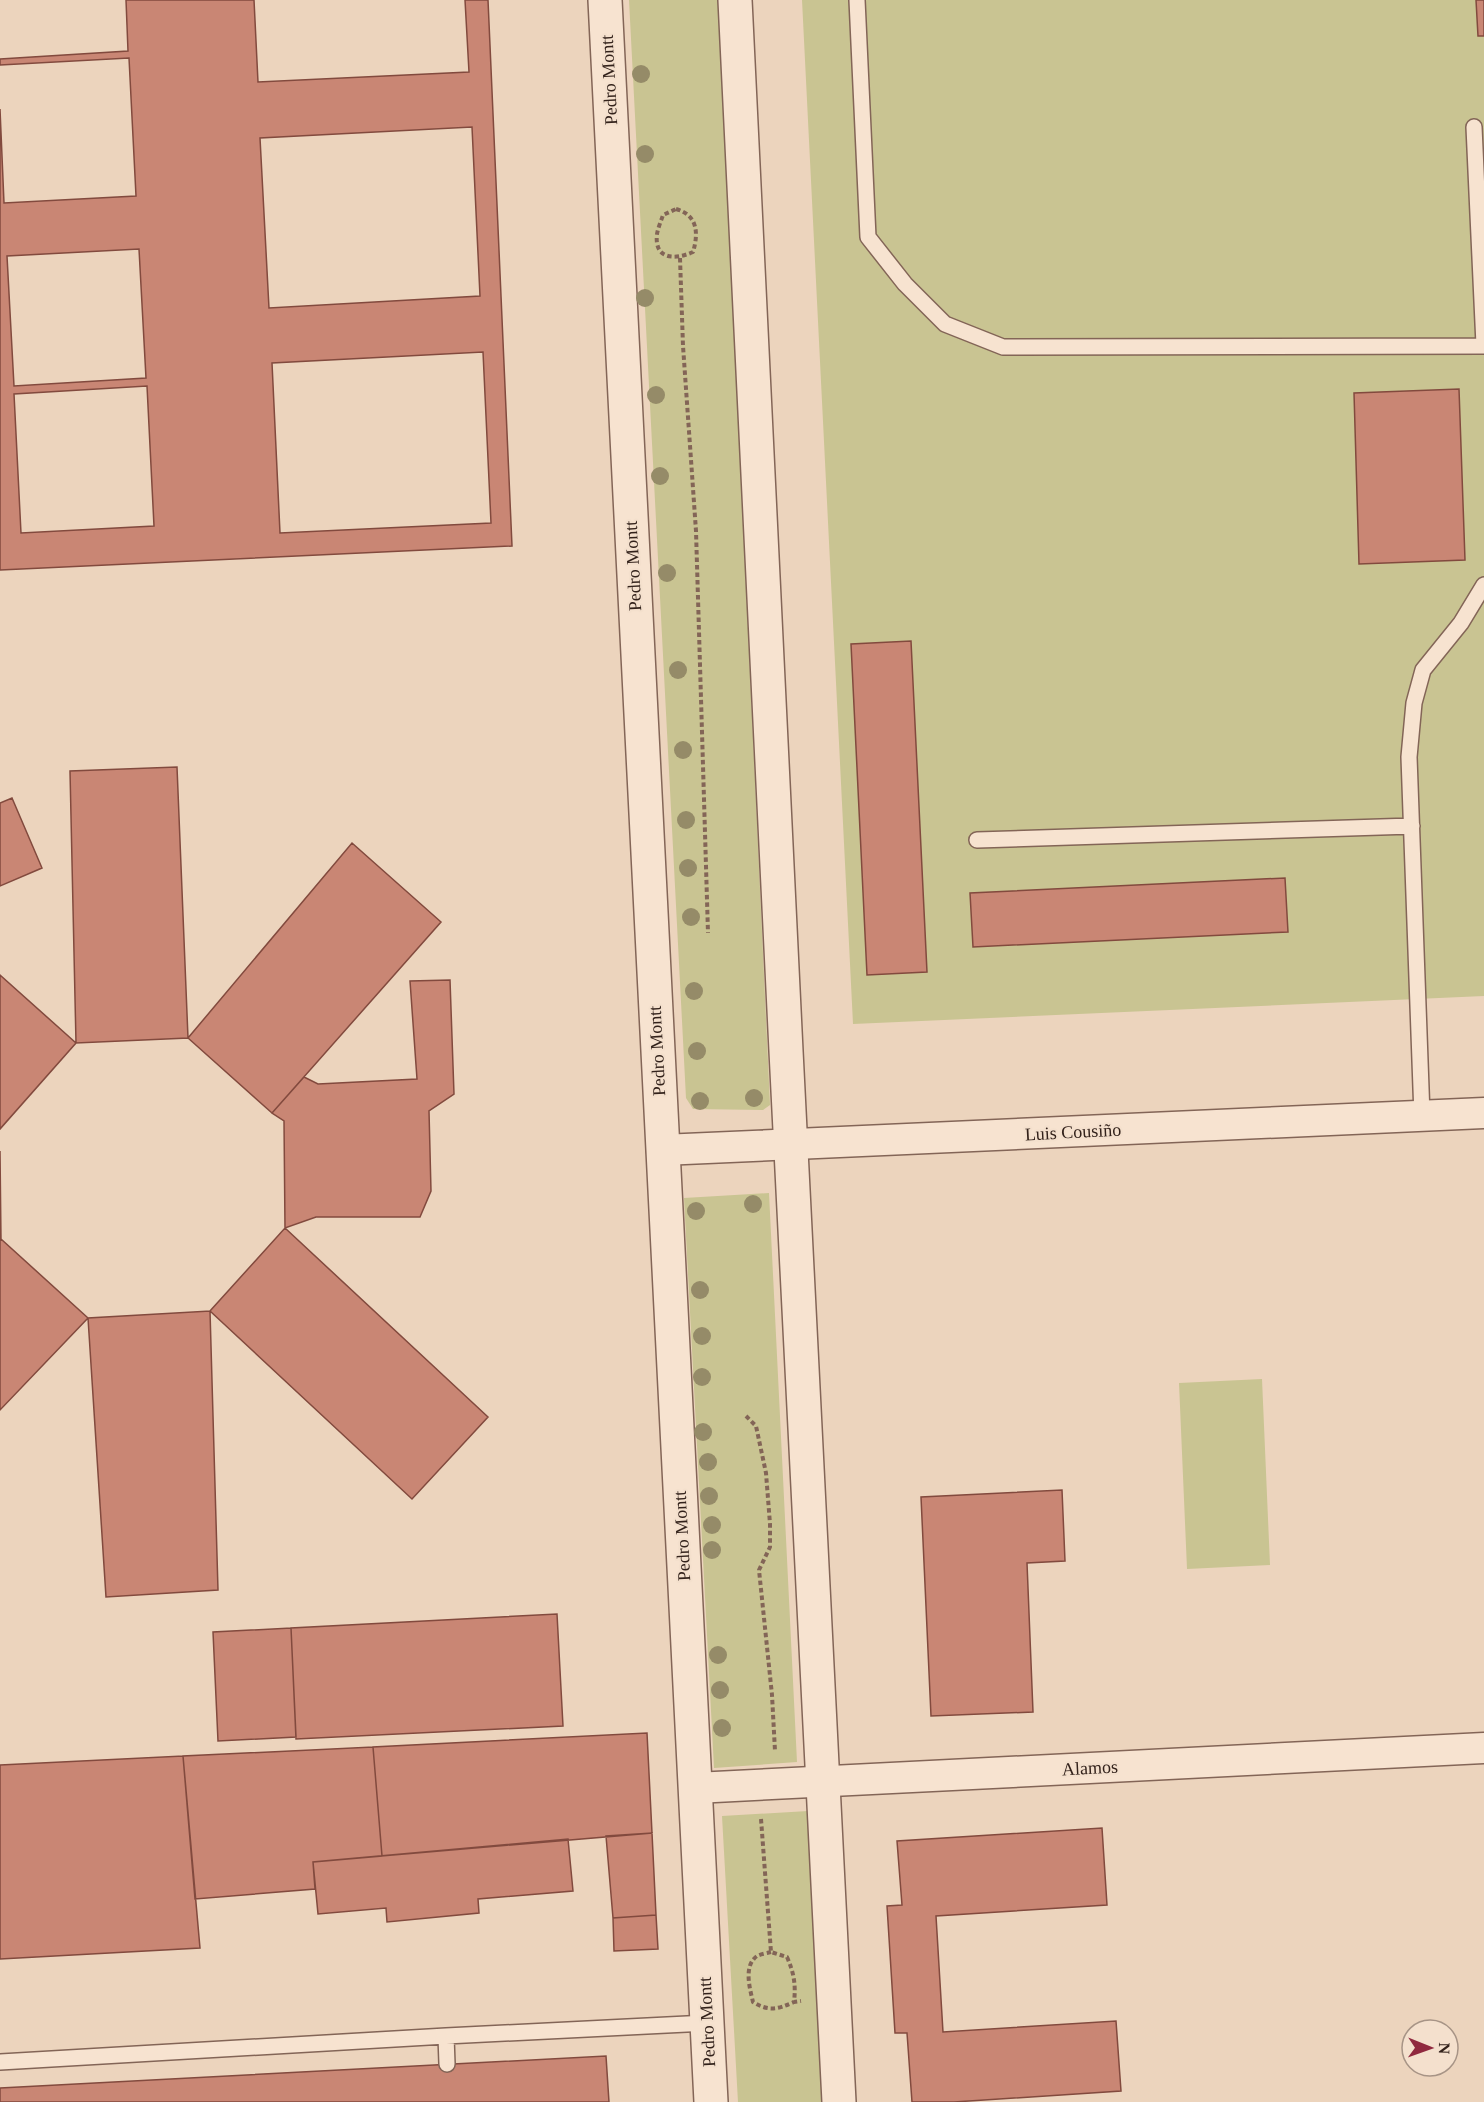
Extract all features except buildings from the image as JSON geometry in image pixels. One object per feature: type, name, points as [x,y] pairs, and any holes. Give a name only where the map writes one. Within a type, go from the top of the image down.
[{"type":"street","name":"Pedro Montt","points":[[605,0],[711,2102]]},
{"type":"street","points":[[735,0],[839,2102]]},
{"type":"street","name":"Luis Cousiño","points":[[662,1150],[1484,1113]]},
{"type":"street","name":"Alamos","points":[[695,1788],[1484,1748]]},
{"type":"lane","points":[[857,0],[868,237],[905,284],[945,324],[1003,347],[1484,345],[1473,127]]},
{"type":"lane","points":[[1422,1116],[1409,757],[1414,703],[1423,670],[1461,623],[1484,585]]},
{"type":"lane","points":[[977,840],[1412,826]]},
{"type":"lane","points":[[0,2062],[707,2023]]},
{"type":"lane","points":[[446,2036],[447,2064]]},
{"type":"path","points":[[675,208],[687,212],[694,223],[696,242],[693,252],[680,258],[667,256],[659,248],[657,234],[663,215],[675,208]]},
{"type":"path","points":[[680,258],[683,346],[696,531],[708,933]]},
{"type":"path","points":[[746,1416],[756,1426],[766,1473],[770,1524],[770,1547],[759,1570],[776,1750],[768,1757]]},
{"type":"path","points":[[758,1785],[771,1952]]},
{"type":"path","points":[[794,2002],[796,1988],[794,1971],[787,1957],[771,1952],[756,1957],[750,1966],[748,1985],[753,2002],[764,2009],[780,2009],[794,2002],[834,1998]]},
{"type":"shaded area","points":[[629,0],[719,0],[770,1105],[763,1110],[693,1109],[686,1098]]},
{"type":"shaded area","points":[[802,0],[1484,0],[1484,996],[853,1024]]},
{"type":"shaded area","points":[[769,1193],[797,1762],[714,1768],[684,1198]]},
{"type":"shaded area","points":[[1262,1379],[1270,1565],[1187,1569],[1179,1383]]},
{"type":"shaded area","points":[[808,1811],[825,2102],[738,2102],[722,1816]]}]
